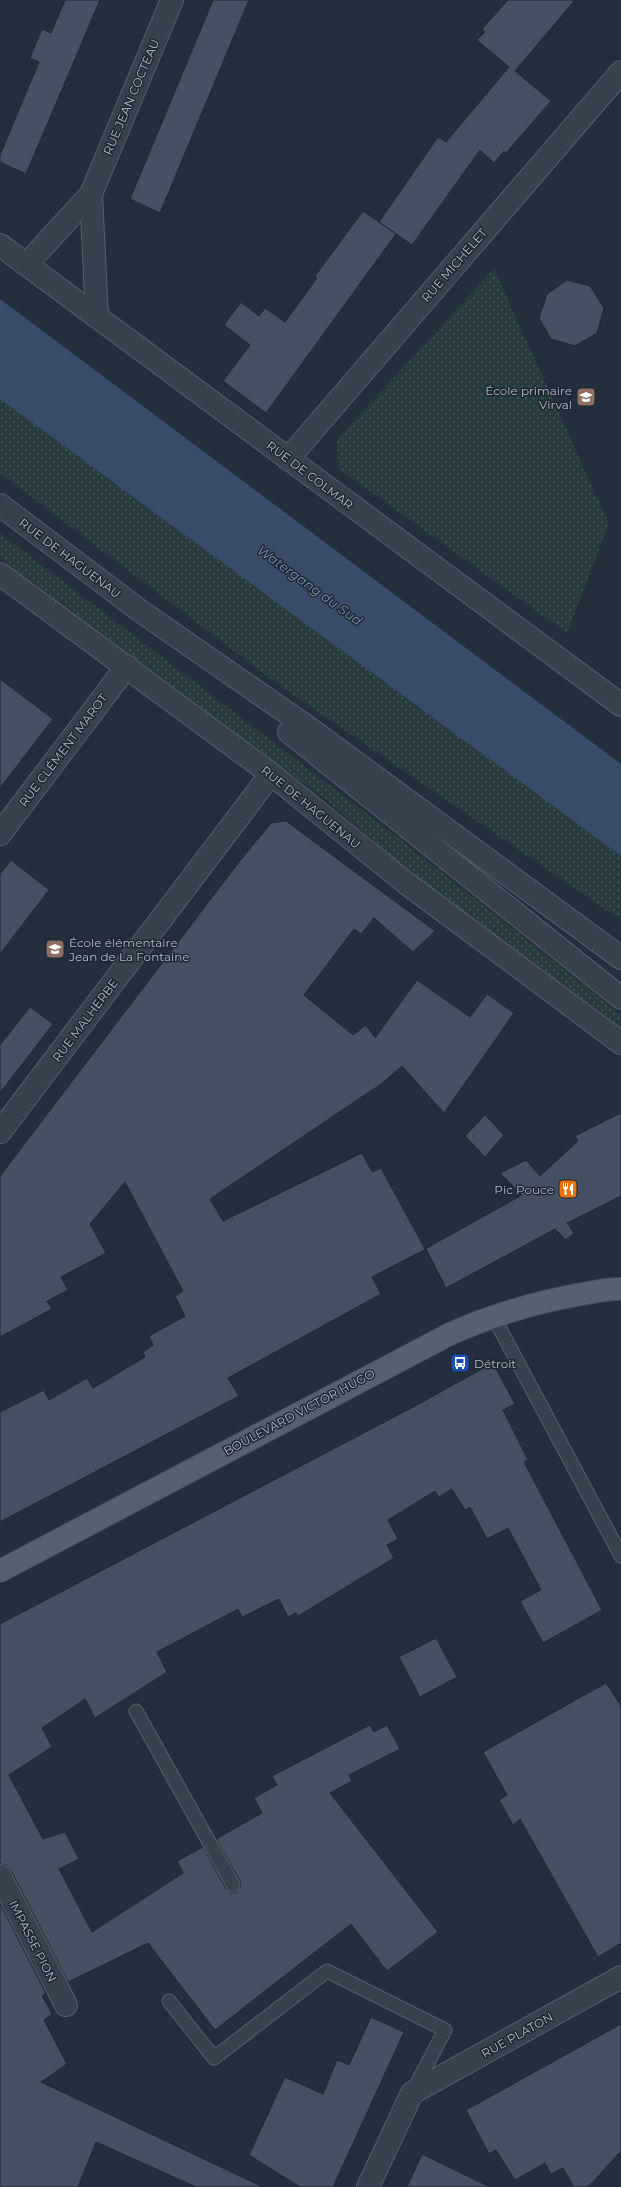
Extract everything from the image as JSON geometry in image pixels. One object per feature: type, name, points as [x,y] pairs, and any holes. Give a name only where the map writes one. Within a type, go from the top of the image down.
[{"type":"main road","name":"BOULEVARD VICTOR HUGO","points":[[0,1571],[424,1346],[493,1316],[570,1296],[618,1287]]},
{"type":"street","name":"RUE JEAN COCTEAU","points":[[91,194],[172,0]]},
{"type":"street","name":"RUE MICHELET","points":[[288,459],[621,72]]},
{"type":"street","points":[[26,265],[91,194]]},
{"type":"street","points":[[91,194],[97,317]]},
{"type":"street","name":"RUE DE COLMAR","points":[[0,245],[621,705]]},
{"type":"street","name":"RUE DE HAGUENAU","points":[[0,505],[139,610],[621,998]]},
{"type":"street","name":"RUE DE HAGUENAU","points":[[0,574],[127,666],[271,774],[406,883],[621,1043]]},
{"type":"street","name":"RUE DE HAGUENAU","points":[[139,610],[325,740],[621,958]]},
{"type":"street","name":"RUE CLÉMENT MAROT","points":[[0,834],[127,666]]},
{"type":"street","name":"RUE MALHERBE","points":[[0,1132],[271,774]]},
{"type":"street","name":"IMPASSE PION","points":[[0,1876],[66,2005]]},
{"type":"street","name":"RUE PLATON","points":[[412,2093],[621,1977]]},
{"type":"street","points":[[368,2187],[412,2093]]},
{"type":"lane","points":[[493,1316],[621,1556]]},
{"type":"lane","points":[[136,1711],[233,1885]]},
{"type":"lane","points":[[169,2001],[214,2058],[327,1971],[445,2030],[412,2093]]},
{"type":"green space","points":[[494,269],[609,524],[567,633],[339,469],[337,440]]},
{"type":"green space","points":[[0,399],[621,856],[621,920],[279,685],[0,473]]},
{"type":"green space","points":[[0,533],[397,837],[621,1015],[621,1028],[411,874],[329,802],[0,558]]},
{"type":"water","name":"Watergang du Sud","points":[[0,299],[621,764],[621,856],[0,399]]},
{"type":"building","points":[[65,0],[100,0],[26,174],[0,162],[0,155],[39,62],[30,58],[42,29],[51,33]]},
{"type":"building","points":[[213,0],[249,0],[160,213],[130,199]]},
{"type":"building","points":[[508,0],[575,0],[515,71],[551,101],[506,153],[504,151],[494,163],[480,150],[412,245],[379,222],[438,137],[446,142],[509,67],[477,40],[485,32],[482,29]]},
{"type":"building","points":[[363,211],[396,234],[266,413],[223,381],[250,345],[224,325],[241,302],[259,316],[265,308],[285,322],[317,278],[315,276]]},
{"type":"building","points":[[567,280],[590,286],[604,308],[597,333],[575,346],[551,339],[539,318],[547,294]]},
{"type":"building","points":[[0,679],[53,719],[0,788]]},
{"type":"building","points":[[286,821],[435,931],[413,952],[374,918],[361,934],[354,929],[304,995],[353,1035],[366,1025],[375,1038],[417,980],[470,1017],[487,994],[514,1013],[444,1113],[402,1066],[381,1084],[210,1199],[223,1221],[362,1153],[372,1172],[381,1168],[425,1249],[522,1195],[500,1173],[526,1160],[540,1176],[578,1141],[575,1136],[621,1113],[621,1196],[567,1223],[574,1233],[566,1240],[555,1229],[446,1288],[426,1249],[372,1277],[381,1294],[228,1378],[239,1396],[0,1522],[0,1412],[44,1390],[49,1400],[87,1378],[93,1388],[145,1357],[143,1352],[153,1345],[149,1336],[185,1316],[175,1296],[183,1291],[125,1182],[90,1224],[106,1253],[61,1277],[68,1290],[47,1301],[52,1309],[0,1337],[0,1176],[239,862],[271,823]]},
{"type":"building","points":[[11,860],[49,890],[0,954],[0,874]]},
{"type":"building","points":[[30,1007],[53,1024],[0,1093],[0,1045]]},
{"type":"building","points":[[485,1115],[504,1135],[485,1157],[465,1136]]},
{"type":"building","points":[[493,1363],[515,1404],[503,1410],[528,1460],[524,1462],[602,1610],[543,1643],[520,1601],[541,1590],[508,1528],[487,1539],[470,1507],[465,1510],[452,1489],[439,1497],[435,1491],[388,1520],[398,1539],[387,1545],[394,1558],[298,1616],[296,1613],[288,1617],[279,1599],[242,1617],[238,1609],[157,1652],[167,1672],[95,1718],[85,1699],[42,1728],[52,1747],[9,1775],[43,1839],[65,1832],[79,1859],[59,1869],[92,1932],[183,1873],[177,1861],[203,1847],[226,1889],[232,1893],[237,1892],[241,1886],[240,1881],[216,1839],[262,1813],[254,1798],[277,1785],[272,1776],[370,1725],[374,1732],[387,1725],[400,1749],[349,1775],[352,1781],[330,1793],[438,1932],[387,1971],[351,1924],[215,2030],[148,1943],[68,1982],[11,1870],[6,1865],[0,1864],[0,1624],[415,1406]]},
{"type":"building","points":[[436,1638],[457,1677],[420,1697],[399,1657]]},
{"type":"building","points":[[606,1683],[621,1706],[621,1943],[598,1957],[520,1819],[513,1825],[499,1800],[507,1795],[483,1752]]},
{"type":"building","points":[[0,1903],[46,1994],[42,1996],[52,2014],[44,2020],[67,2064],[41,2082],[263,2187],[196,2187],[96,2142],[78,2187],[0,2187]]},
{"type":"building","points":[[371,2017],[404,2032],[333,2187],[300,2187],[249,2155],[285,2077],[323,2094],[337,2060],[349,2065]]},
{"type":"building","points":[[621,2024],[621,2151],[592,2183],[586,2187],[574,2187],[563,2168],[551,2174],[545,2163],[515,2180],[496,2150],[489,2154],[466,2110]]},
{"type":"building","points":[[422,2154],[490,2187],[407,2187]]},
{"type":"place","name":"École primaire Virval","points":[[586,397]]},
{"type":"place","name":"École élémentaire Jean de La Fontaine","points":[[55,949]]},
{"type":"place","name":"Pic Pouce","points":[[568,1189]]},
{"type":"place","name":"Détroit","points":[[460,1363]]}]
